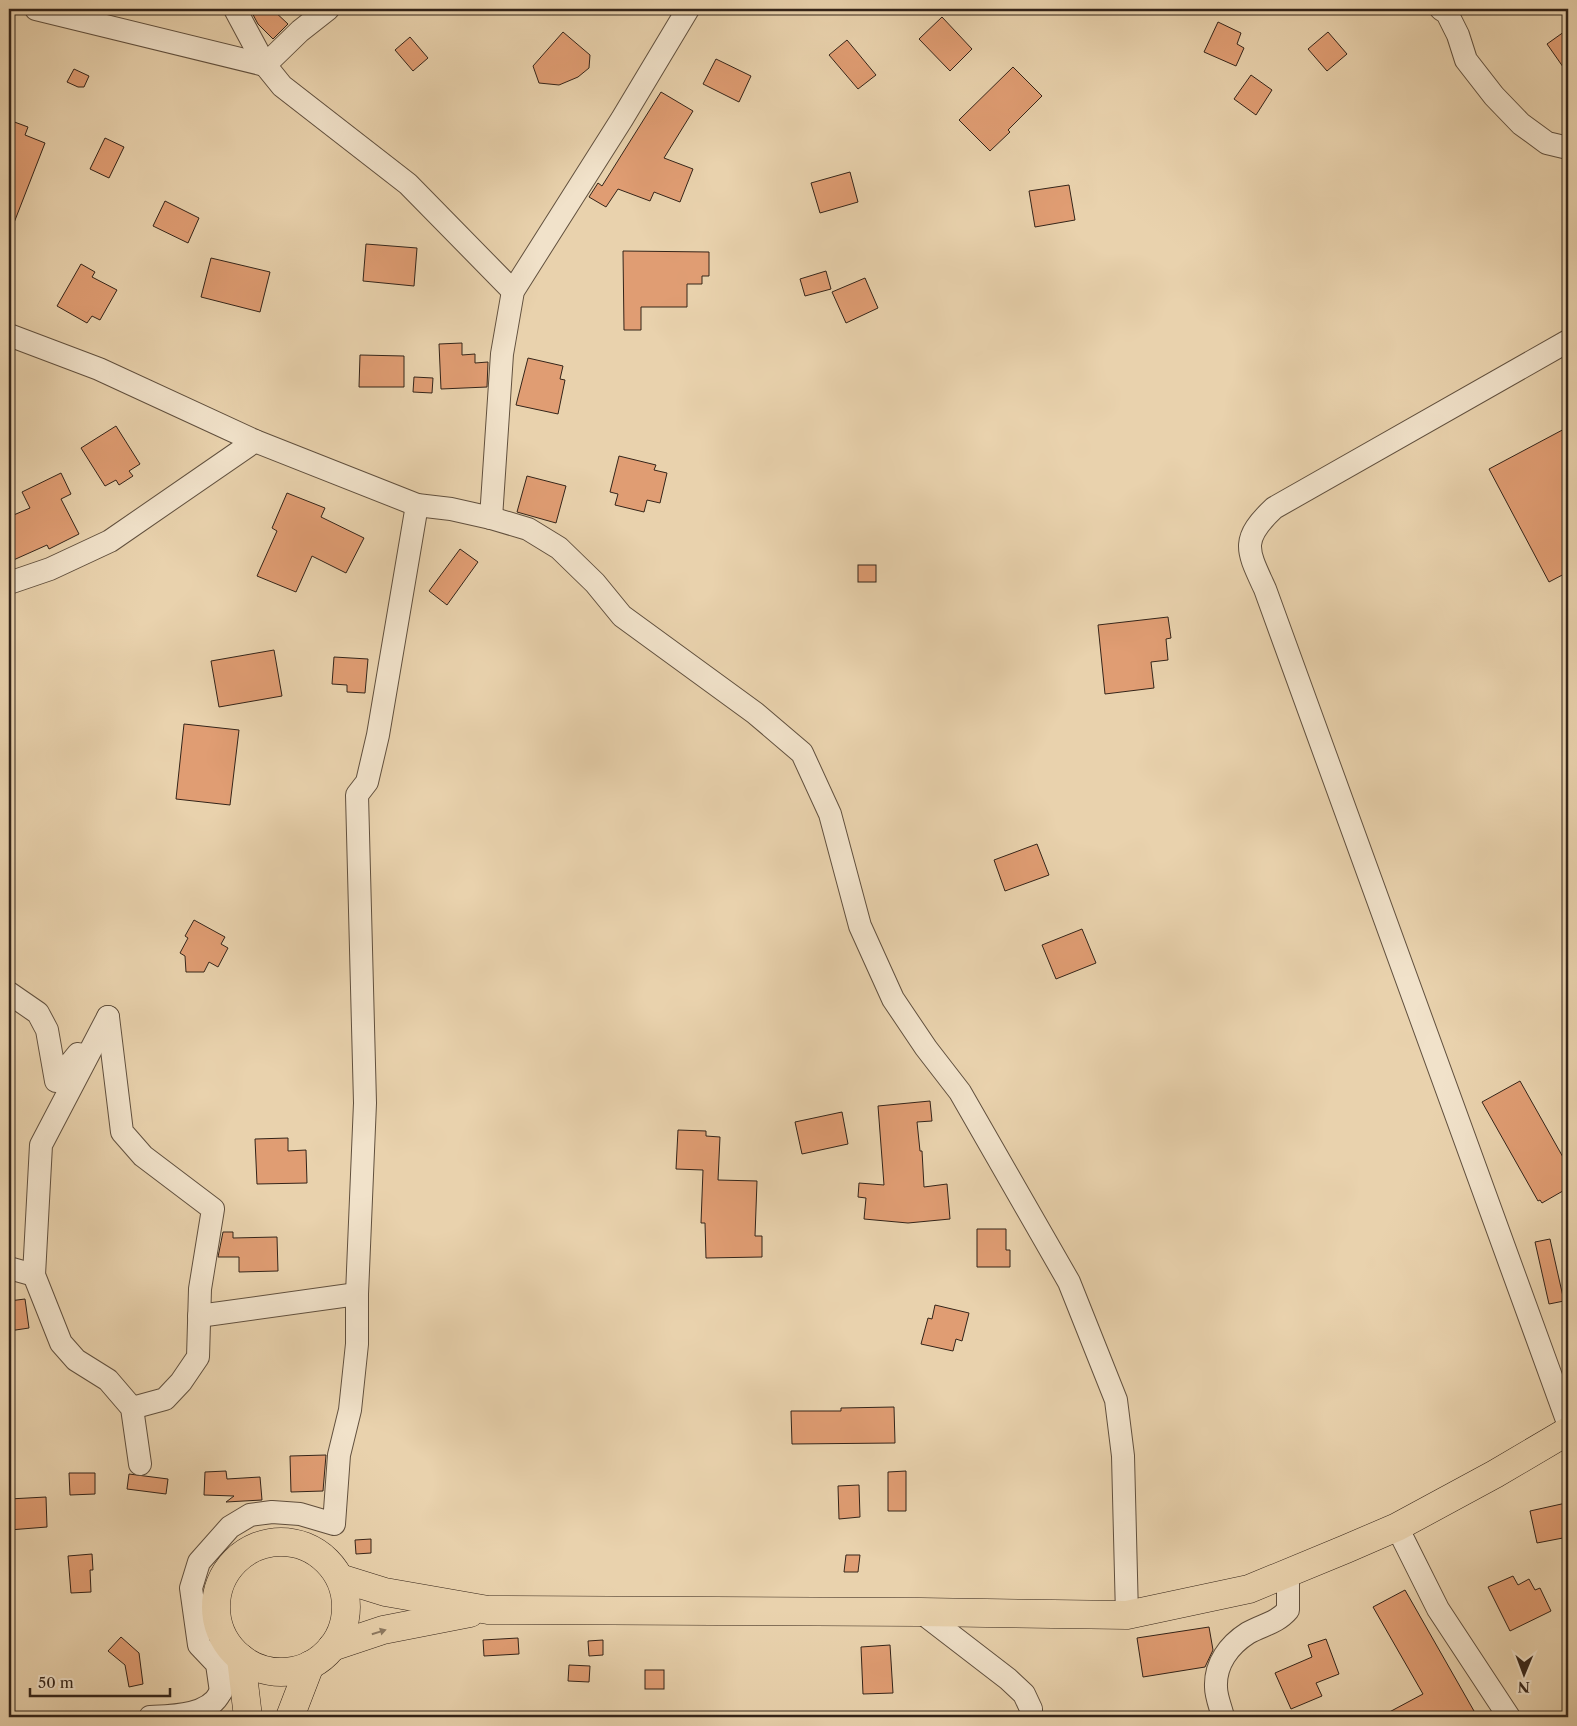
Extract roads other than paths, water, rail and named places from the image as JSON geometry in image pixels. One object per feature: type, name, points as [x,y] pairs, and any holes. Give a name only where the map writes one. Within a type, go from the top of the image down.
[{"type":"main road","points":[[340,1578],[385,1592],[488,1610],[1127,1615],[1249,1589],[1288,1573],[1397,1527],[1495,1474],[1568,1431]]},
{"type":"main road","points":[[280,1542],[295,1543],[309,1548],[321,1556],[332,1566],[340,1578],[345,1592],[345,1620],[340,1634],[332,1647],[310,1665],[282,1672],[267,1670],[254,1665],[236,1653],[222,1635],[216,1607],[217,1593],[222,1579],[230,1567],[240,1556],[252,1548],[280,1542]]},
{"type":"main road","points":[[332,1647],[383,1630],[488,1610]]},
{"type":"main road","points":[[236,1653],[248,1717]]},
{"type":"main road","points":[[290,1717],[310,1665]]},
{"type":"street","points":[[36,9],[265,65]]},
{"type":"street","points":[[235,9],[265,65],[282,86],[408,184],[514,291]]},
{"type":"street","points":[[265,65],[300,31],[328,9]]},
{"type":"street","points":[[491,518],[502,354],[514,291],[622,119],[688,9]]},
{"type":"street","points":[[1442,9],[1447,13],[1458,35],[1466,60],[1494,96],[1521,124],[1547,142],[1568,148]]},
{"type":"street","points":[[9,335],[99,369],[255,441],[417,504],[491,518],[528,529],[559,548],[596,583],[622,616],[755,713],[802,753],[830,814],[860,926],[893,999],[926,1048],[960,1092],[1069,1282],[1116,1400],[1123,1456],[1127,1615]]},
{"type":"street","points":[[1568,341],[1274,508],[1258,524],[1251,536],[1250,557],[1268,598],[1568,1423]]},
{"type":"street","points":[[9,583],[50,569],[110,541],[255,441]]},
{"type":"street","points":[[221,1692],[217,1664],[199,1645],[191,1588],[199,1562],[230,1527],[250,1514],[272,1512],[300,1514],[334,1524],[339,1455],[350,1410],[357,1344],[357,1294],[365,1103],[357,795],[367,782],[376,742],[417,504]]},
{"type":"street","points":[[9,993],[38,1013],[48,1030],[56,1082],[108,1017]]},
{"type":"street","points":[[108,1017],[41,1145],[34,1275],[61,1343],[76,1360],[108,1380],[132,1408],[140,1464]]},
{"type":"street","points":[[108,1017],[122,1132],[143,1156],[213,1209],[200,1289],[198,1357],[181,1382],[165,1399],[132,1408]]},
{"type":"street","points":[[9,1268],[34,1275]]},
{"type":"street","points":[[199,1316],[357,1294]]},
{"type":"street","points":[[1397,1527],[1438,1608],[1509,1717]]},
{"type":"street","points":[[1223,1717],[1216,1688],[1218,1669],[1228,1650],[1248,1633],[1281,1618],[1288,1610],[1288,1573]]},
{"type":"street","points":[[921,1612],[1024,1694],[1031,1709],[1031,1717]]},
{"type":"street","points":[[150,1717],[171,1716],[202,1709],[214,1702],[221,1692],[236,1653]]}]
